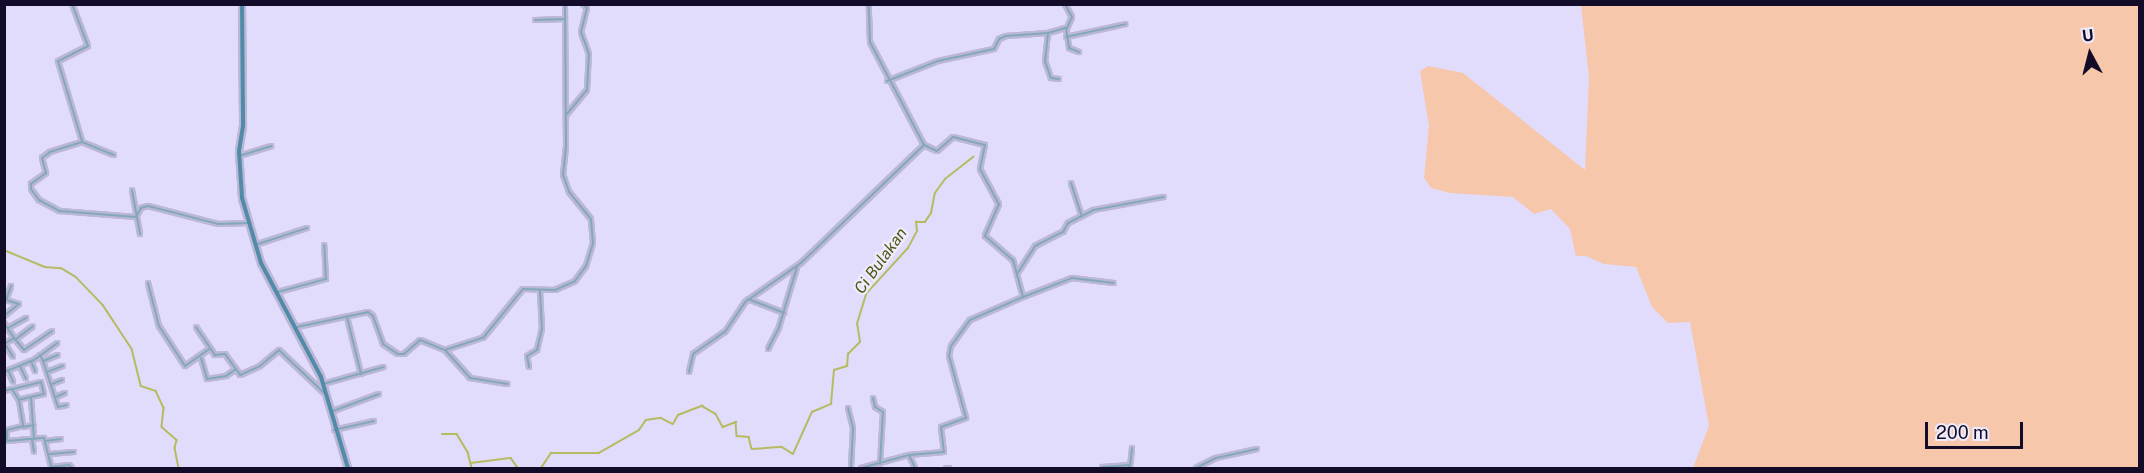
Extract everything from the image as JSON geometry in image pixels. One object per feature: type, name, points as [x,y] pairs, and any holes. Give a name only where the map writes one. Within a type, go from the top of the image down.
[{"type":"main road","points":[[243,4],[240,189],[255,245],[323,384],[334,430],[348,468]]},
{"type":"street","points":[[72,4],[88,46],[58,61],[82,142]]},
{"type":"street","points":[[445,350],[483,338],[519,291],[534,287],[540,290],[555,290],[574,282],[586,266],[593,243],[591,219],[569,192],[562,175],[565,117],[565,4]]},
{"type":"street","points":[[565,117],[587,90],[589,54],[581,32],[587,8],[583,4]]},
{"type":"street","points":[[869,4],[869,39],[887,81],[924,145],[937,151],[948,139],[956,137],[985,145],[980,169],[999,204],[985,236],[1012,260],[1023,297]]},
{"type":"street","points":[[1065,4],[1072,17],[1066,37],[1070,50],[1079,52]]},
{"type":"street","points":[[535,20],[565,19]]},
{"type":"street","points":[[1066,37],[1126,24]]},
{"type":"street","points":[[887,81],[938,61],[994,49],[1001,37],[1048,33],[1067,28]]},
{"type":"street","points":[[1048,33],[1045,61],[1050,77],[1059,79]]},
{"type":"street","points":[[114,155],[82,142],[44,155],[46,173],[32,184],[32,191],[39,200],[60,211],[136,216]]},
{"type":"street","points":[[689,372],[693,354],[725,332],[748,299],[797,267],[924,145]]},
{"type":"street","points":[[239,156],[271,146]]},
{"type":"street","points":[[1071,183],[1082,216]]},
{"type":"street","points":[[132,190],[140,234]]},
{"type":"street","points":[[1017,274],[1035,246],[1062,232],[1066,224],[1097,208],[1164,197]]},
{"type":"street","points":[[136,216],[141,208],[148,207],[218,224],[249,223]]},
{"type":"street","points":[[255,245],[307,228]]},
{"type":"street","points":[[278,292],[326,279],[324,245]]},
{"type":"street","points":[[768,349],[784,313],[797,267]]},
{"type":"street","points":[[861,468],[909,455],[944,452],[941,427],[966,419],[949,356],[952,343],[972,319],[1072,278],[1114,283]]},
{"type":"street","points":[[148,283],[159,326],[185,366],[201,358],[209,348]]},
{"type":"street","points":[[4,316],[19,304],[6,300],[11,286]]},
{"type":"street","points":[[529,368],[527,356],[537,350],[542,329],[540,290]]},
{"type":"street","points":[[748,299],[784,313]]},
{"type":"street","points":[[297,327],[372,314],[380,339],[398,354],[404,354],[420,340],[445,350],[470,378],[508,384]]},
{"type":"street","points":[[347,317],[362,374]]},
{"type":"street","points":[[8,328],[26,318]]},
{"type":"street","points":[[4,323],[24,350],[52,331]]},
{"type":"street","points":[[13,357],[5,344],[33,326]]},
{"type":"street","points":[[196,327],[218,358],[225,354],[240,375],[248,374],[279,350],[324,393]]},
{"type":"street","points":[[13,382],[6,371],[31,361],[57,343]]},
{"type":"street","points":[[40,355],[52,384],[58,407],[67,405]]},
{"type":"street","points":[[43,361],[58,355]]},
{"type":"street","points":[[201,358],[207,379],[226,376],[236,369]]},
{"type":"street","points":[[31,361],[35,371]]},
{"type":"street","points":[[20,366],[26,379]]},
{"type":"street","points":[[47,372],[63,366]]},
{"type":"street","points":[[323,384],[384,367]]},
{"type":"street","points":[[52,384],[62,380]]},
{"type":"street","points":[[4,391],[40,382],[44,394],[20,400]]},
{"type":"street","points":[[12,389],[20,400],[22,427]]},
{"type":"street","points":[[56,397],[65,393]]},
{"type":"street","points":[[330,412],[379,394]]},
{"type":"street","points":[[31,398],[34,452]]},
{"type":"street","points":[[873,398],[874,406],[883,412],[880,464]]},
{"type":"street","points":[[848,408],[853,428],[851,468]]},
{"type":"street","points":[[334,430],[374,421]]},
{"type":"street","points":[[34,425],[7,430],[8,442],[61,439]]},
{"type":"street","points":[[45,441],[50,454],[51,467],[69,465],[72,468]]},
{"type":"street","points":[[1102,467],[1130,468],[1132,448]]},
{"type":"street","points":[[1197,468],[1216,458],[1257,449]]},
{"type":"street","points":[[50,454],[74,452]]},
{"type":"street","points":[[909,455],[915,468]]},
{"type":"shaded area","points":[[1581,5],[2139,5],[2139,468],[1693,468],[1709,426],[1690,322],[1668,323],[1652,307],[1636,267],[1604,264],[1586,256],[1576,256],[1570,229],[1551,209],[1534,214],[1513,197],[1450,193],[1431,188],[1424,178],[1429,126],[1420,71],[1428,66],[1463,73],[1585,170],[1589,78]]},
{"type":"waterway","name":"Ci Bulakan","points":[[541,468],[551,453],[599,453],[639,430],[646,420],[661,418],[673,424],[678,415],[702,406],[716,414],[723,427],[736,422],[737,436],[749,437],[752,449],[782,447],[793,454],[812,412],[831,404],[834,370],[847,366],[848,354],[860,342],[857,324],[866,294],[908,248],[917,231],[916,222],[925,222],[931,213],[935,193],[945,179],[973,157]]},
{"type":"waterway","points":[[4,250],[45,267],[61,268],[76,277],[103,305],[132,349],[141,386],[156,391],[164,408],[162,427],[177,440],[175,448],[179,468]]},
{"type":"waterway","points":[[442,434],[457,434],[468,452],[472,468]]},
{"type":"waterway","name":"Ci Bulakan","points":[[471,463],[511,458],[518,468]]}]
